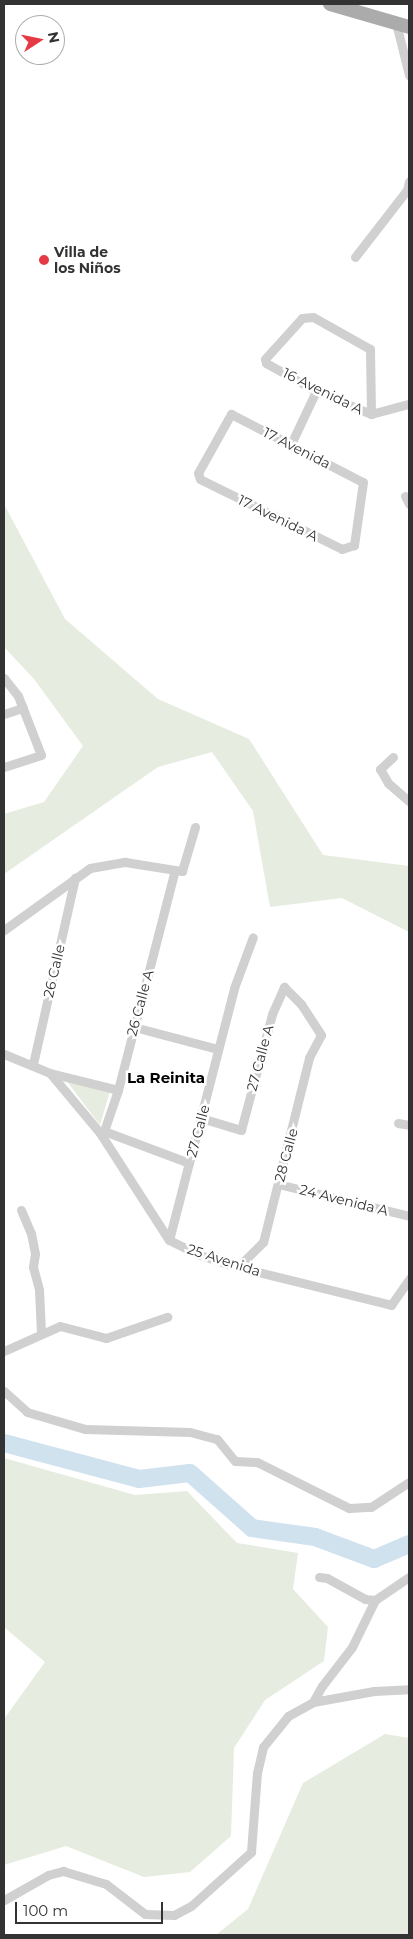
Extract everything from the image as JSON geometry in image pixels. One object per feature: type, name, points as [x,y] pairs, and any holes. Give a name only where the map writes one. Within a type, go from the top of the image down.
[{"type":"main road","points":[[330,4],[409,27]]},
{"type":"street","points":[[396,23],[409,75]]},
{"type":"street","points":[[355,257],[407,190],[409,181]]},
{"type":"street","name":"16 Avenida A","points":[[371,414],[372,360],[368,347],[313,317],[302,318],[265,358],[266,363],[316,391],[371,414],[409,404]]},
{"type":"street","points":[[291,444],[316,391]]},
{"type":"street","name":"17 Avenida","points":[[200,479],[198,473],[231,414],[363,482],[357,542]]},
{"type":"street","name":"17 Avenida A","points":[[200,479],[342,549],[357,542]]},
{"type":"street","points":[[4,678],[17,693],[41,755],[4,767]]},
{"type":"street","points":[[4,714],[23,708]]},
{"type":"street","points":[[393,757],[380,769],[388,783],[409,801]]},
{"type":"street","name":"26 Calle A","points":[[102,1132],[118,1090],[179,870],[195,826]]},
{"type":"street","points":[[4,930],[75,878],[105,864],[125,862],[179,870]]},
{"type":"street","name":"26 Calle","points":[[33,1064],[75,878]]},
{"type":"street","name":"27 Calle","points":[[169,1240],[234,988],[253,937]]},
{"type":"street","name":"27 Calle A","points":[[202,1118],[241,1130],[272,1014],[284,987],[301,1004],[321,1035]]},
{"type":"street","points":[[134,1027],[218,1049]]},
{"type":"street","name":"28 Calle","points":[[238,1267],[263,1242],[309,1058],[321,1035]]},
{"type":"street","points":[[4,1054],[33,1064],[50,1073],[118,1090]]},
{"type":"street","points":[[50,1073],[102,1132],[169,1240]]},
{"type":"street","points":[[398,1123],[409,1125]]},
{"type":"street","points":[[102,1132],[189,1163]]},
{"type":"street","name":"24 Avenida A","points":[[278,1184],[409,1216]]},
{"type":"street","points":[[20,1210],[31,1232],[35,1254],[41,1332]]},
{"type":"street","name":"25 Avenida","points":[[169,1240],[200,1255],[238,1267],[391,1305],[409,1279]]},
{"type":"street","points":[[4,1351],[11,1350],[41,1332],[60,1326],[106,1338],[167,1317]]},
{"type":"street","points":[[4,1391],[27,1412],[85,1429],[190,1432],[217,1439],[236,1461],[257,1462],[349,1508],[371,1507],[409,1482]]},
{"type":"street","points":[[319,1577],[327,1578],[365,1599],[375,1600]]},
{"type":"street","points":[[313,1702],[322,1686],[352,1647],[375,1600],[409,1577]]},
{"type":"street","points":[[4,1900],[48,1875],[63,1871],[106,1884],[145,1914],[174,1915],[192,1906],[251,1852],[257,1773],[263,1747],[288,1716],[313,1702],[374,1691],[409,1689]]},
{"type":"shaded area","points":[[4,504],[65,619],[158,699],[249,739],[323,855],[409,866],[409,932],[342,898],[270,907],[253,811],[212,752],[158,767],[4,874],[4,814],[44,802],[83,746],[34,679],[4,647]]},
{"type":"shaded area","points":[[66,1080],[110,1091],[100,1125],[78,1096]]},
{"type":"shaded area","points":[[4,1458],[135,1495],[187,1491],[237,1543],[298,1553],[293,1589],[328,1627],[324,1661],[265,1700],[234,1748],[231,1836],[190,1872],[144,1877],[66,1846],[4,1865],[4,1719],[45,1662],[4,1627]]},
{"type":"shaded area","points":[[385,1734],[409,1738],[409,1935],[216,1935],[248,1909],[303,1783]]},
{"type":"waterway","points":[[4,1443],[139,1479],[190,1473],[252,1528],[315,1537],[374,1559],[409,1544]]},
{"type":"place","name":"Villa de los Niños","points":[[44,260]]},
{"type":"district","name":"La Reinita","points":[[166,1078]]}]
